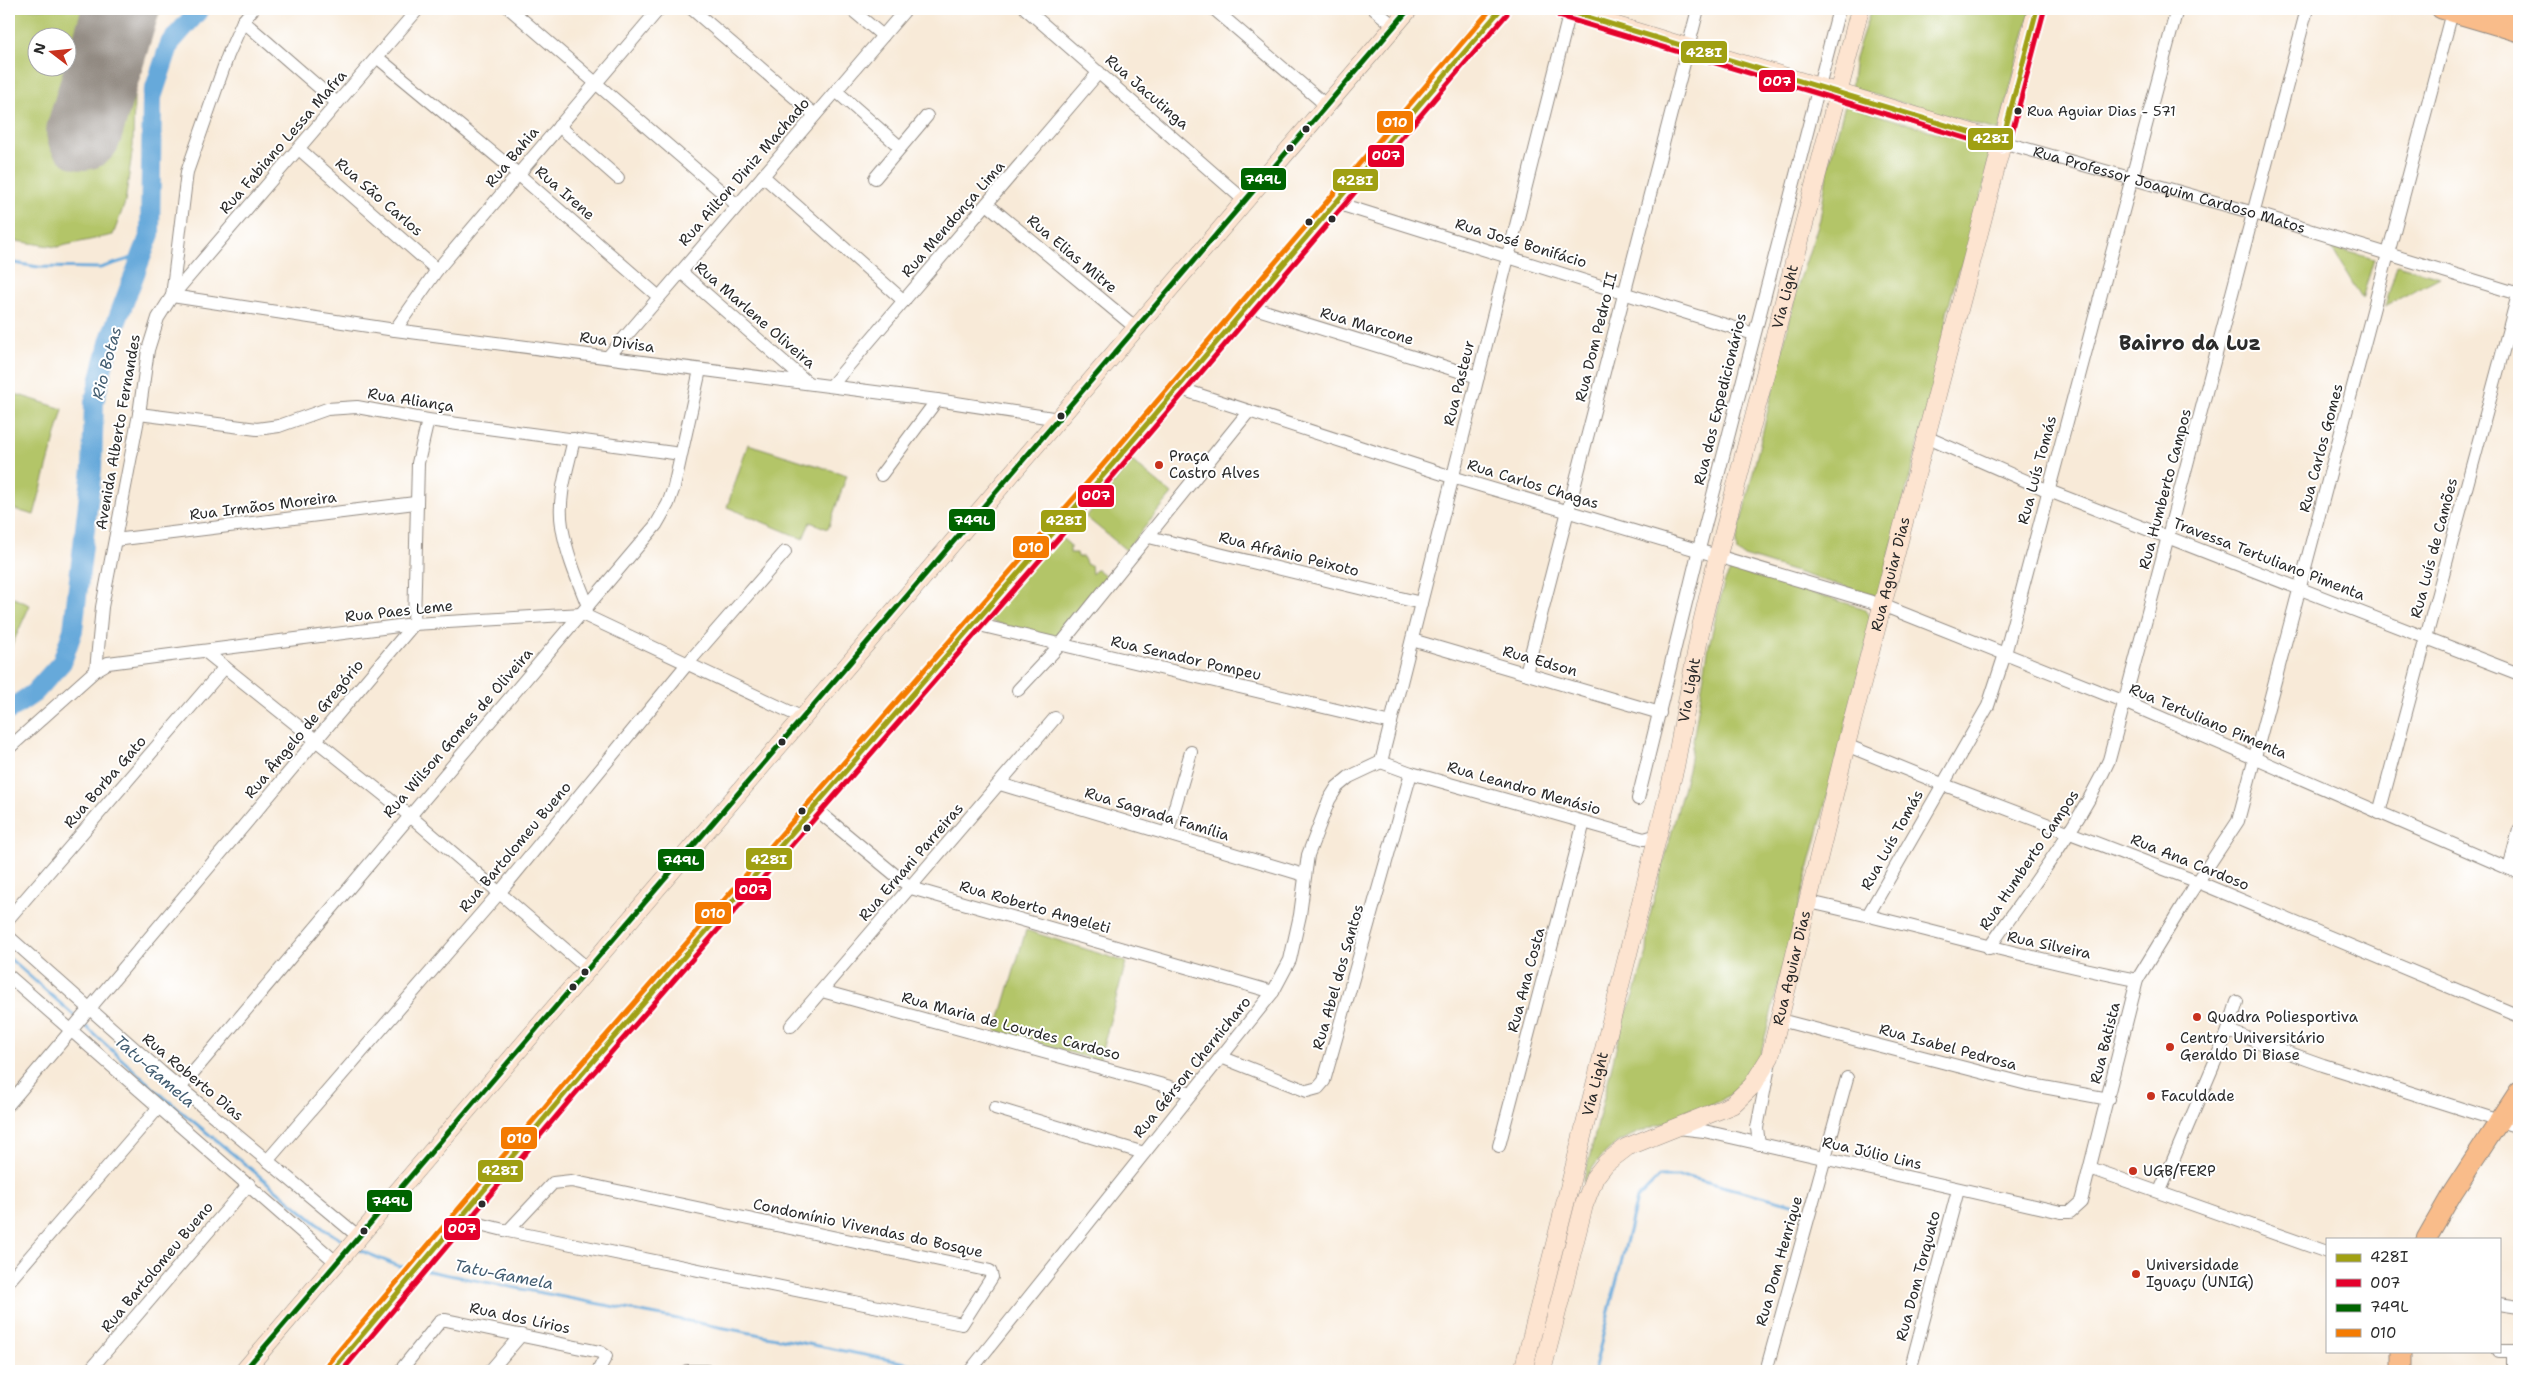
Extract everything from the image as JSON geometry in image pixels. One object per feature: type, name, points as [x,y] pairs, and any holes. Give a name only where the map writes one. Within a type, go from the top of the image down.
[{"type":"main road","points":[[244,1371],[1410,9]]},
{"type":"main road","points":[[332,1371],[812,806],[975,624],[1501,9]]},
{"type":"main road","name":"Via Light","points":[[1523,1371],[1675,767],[1701,627],[1718,555],[1860,9]]},
{"type":"main road","name":"Rua Aguiar Dias","points":[[1770,1057],[1846,745],[2037,9]]},
{"type":"main road","points":[[2496,9],[2519,16]]},
{"type":"main road","name":"Rua Professor Joaquim Cardoso Matos","points":[[1565,10],[2002,142]]},
{"type":"main road","points":[[2446,10],[2519,32]]},
{"type":"main road","points":[[1542,1371],[1584,1205],[1594,1177],[1619,1152],[1675,1128],[1722,1111],[1752,1086],[1770,1057]]},
{"type":"main road","points":[[2427,1238],[2498,1121],[2519,1091]]},
{"type":"main road","points":[[2401,1371],[2402,1352]]},
{"type":"street","name":"Avenida Alberto Fernandes","points":[[96,670],[101,616],[139,414],[152,332],[158,318],[172,296],[187,172],[211,98],[243,21],[252,9]]},
{"type":"street","name":"Rua Fabiano Lessa Mafra","points":[[172,296],[337,103],[378,58],[418,9]]},
{"type":"street","points":[[510,9],[738,205]]},
{"type":"street","name":"Rua Bahia","points":[[396,330],[437,270],[659,9]]},
{"type":"street","points":[[692,9],[815,115]]},
{"type":"street","points":[[851,9],[883,36]]},
{"type":"street","name":"Rua Ailton Diniz Machado","points":[[608,357],[906,9]]},
{"type":"street","name":"Rua Jacutinga","points":[[1026,9],[1246,201]]},
{"type":"street","points":[[1214,9],[1327,106]]},
{"type":"street","points":[[1374,9],[1394,26]]},
{"type":"street","name":"Rua Dom Pedro II","points":[[1526,673],[1698,9]]},
{"type":"street","name":"Rua dos Expedicionários","points":[[1638,798],[1698,549],[1839,9]]},
{"type":"street","name":"Rua Luís Tomás","points":[[1868,915],[1988,706],[2005,654],[2177,9]]},
{"type":"street","name":"Rua Humberto Campos","points":[[1989,948],[2070,832],[2093,795],[2109,760],[2307,9]]},
{"type":"street","name":"Rua Pasteur","points":[[1381,762],[1508,257],[1565,10]]},
{"type":"street","name":"Rua Carlos Gomes","points":[[2198,882],[2238,821],[2256,759],[2388,254],[2446,10]]},
{"type":"street","points":[[243,21],[337,103]]},
{"type":"street","name":"Rua Irene","points":[[378,58],[518,174],[659,297]]},
{"type":"street","name":"Rua Mendonça Lima","points":[[830,386],[1099,72]]},
{"type":"street","points":[[836,91],[900,147]]},
{"type":"street","points":[[875,178],[927,116]]},
{"type":"street","points":[[559,126],[618,178]]},
{"type":"street","name":"Rua Professor Joaquim Cardoso Matos","points":[[2002,142],[2254,213],[2519,293]]},
{"type":"street","name":"Rua São Carlos","points":[[299,149],[437,270]]},
{"type":"street","points":[[763,176],[904,301]]},
{"type":"street","name":"Rua José Bonifácio","points":[[1336,203],[1754,334]]},
{"type":"street","name":"Rua Elias Mitre","points":[[987,204],[1136,328]]},
{"type":"street","name":"Rua Marlene Oliveira","points":[[680,272],[808,383]]},
{"type":"street","name":"Rua Luís de Camões","points":[[2379,813],[2519,293]]},
{"type":"street","name":"Rua Divisa","points":[[172,296],[396,330],[937,400],[1059,419]]},
{"type":"street","name":"Rua Marcone","points":[[1248,306],[1478,377]]},
{"type":"street","name":"Rua Wilson Gomes de Oliveira","points":[[180,1088],[408,815],[656,525],[668,504],[700,370]]},
{"type":"street","name":"Rua Carlos Chagas","points":[[1178,388],[1452,477],[1882,605]]},
{"type":"street","points":[[881,474],[937,400]]},
{"type":"street","name":"Rua Aliança","points":[[139,414],[257,429],[279,426],[339,407],[357,407],[428,420],[681,454]]},
{"type":"street","points":[[1018,690],[1060,645],[1249,411]]},
{"type":"street","points":[[414,624],[415,503],[418,463],[428,420]]},
{"type":"street","name":"Travessa Tertuliano Pimenta","points":[[1926,437],[2049,491],[2519,674]]},
{"type":"street","points":[[574,439],[562,492],[562,526],[585,610]]},
{"type":"street","name":"Rua Irmãos Moreira","points":[[115,540],[415,503]]},
{"type":"street","name":"Rua Afrânio Peixoto","points":[[1149,537],[1421,603]]},
{"type":"street","name":"Rua Bartolomeu Bueno","points":[[267,1161],[500,892],[688,663],[785,552]]},
{"type":"street","name":"Rua Tertuliano Pimenta","points":[[1882,605],[2125,702],[2514,870]]},
{"type":"street","name":"Rua Paes Leme","points":[[9,748],[96,670],[108,663],[125,659],[206,652],[414,624],[585,610],[688,663],[803,718]]},
{"type":"street","name":"Rua Ângelo de Gregório","points":[[72,1030],[414,624]]},
{"type":"street","name":"Rua Senador Pompeu","points":[[975,624],[1391,723]]},
{"type":"street","name":"Rua Edson","points":[[1412,640],[1660,713]]},
{"type":"street","points":[[206,652],[408,815],[500,892],[588,970]]},
{"type":"street","name":"Rua Borba Gato","points":[[9,918],[226,667]]},
{"type":"street","name":"Rua Ernani Parreiras","points":[[791,1026],[1055,718]]},
{"type":"street","name":"Rua Ana Cardoso","points":[[1846,745],[1942,784],[2198,882],[2519,1016]]},
{"type":"street","points":[[1167,834],[1191,752]]},
{"type":"street","name":"Rua Leandro Menásio","points":[[1381,762],[1411,773],[1644,839],[1658,835]]},
{"type":"street","name":"Rua Gérson Chernicharo","points":[[970,1371],[1273,992],[1290,960],[1300,915],[1304,875],[1322,816],[1337,787],[1362,770],[1381,762]]},
{"type":"street","name":"Rua Abel dos Santos","points":[[1221,1057],[1307,1091],[1318,1088],[1324,1080],[1411,773]]},
{"type":"street","name":"Rua Sagrada Família","points":[[1000,784],[1304,875]]},
{"type":"street","name":"Rua Roberto Angeleti","points":[[812,806],[911,888],[1273,992]]},
{"type":"street","name":"Rua Ana Costa","points":[[1499,1146],[1584,822]]},
{"type":"street","points":[[2514,870],[2519,830]]},
{"type":"street","name":"Rua Batista","points":[[2061,1212],[2070,1212],[2081,1202],[2138,980],[2198,882]]},
{"type":"street","name":"Rua Silveira","points":[[1809,902],[1868,915],[1989,948],[2138,980]]},
{"type":"street","name":"Rua Roberto Dias","points":[[9,937],[89,1011],[357,1239]]},
{"type":"street","points":[[9,976],[338,1261]]},
{"type":"street","name":"Rua Maria de Lourdes Cardoso","points":[[822,992],[1192,1092]]},
{"type":"street","points":[[2160,1191],[2228,1031],[2237,1002]]},
{"type":"street","name":"Rua Isabel Pedrosa","points":[[1780,1020],[2026,1084],[2108,1099]]},
{"type":"street","points":[[9,1104],[72,1030]]},
{"type":"street","points":[[2228,1031],[2323,1065],[2519,1127]]},
{"type":"street","name":"Rua Aguiar Dias","points":[[1759,1144],[1757,1128],[1769,1074],[1770,1057]]},
{"type":"street","name":"Rua Dom Henrique","points":[[1766,1371],[1847,1078]]},
{"type":"street","points":[[9,1281],[159,1107]]},
{"type":"street","points":[[995,1108],[1144,1153]]},
{"type":"street","name":"Rua Júlio Lins","points":[[1675,1128],[1698,1130],[2061,1212]]},
{"type":"street","points":[[2090,1168],[2160,1191],[2326,1252]]},
{"type":"street","name":"Condomínio Vivendas do Bosque","points":[[460,1219],[508,1231],[962,1324],[992,1277],[990,1271],[986,1270],[571,1181],[553,1183],[508,1231]]},
{"type":"street","name":"Rua Bartolomeu Bueno","points":[[89,1371],[249,1184]]},
{"type":"street","name":"Rua Dom Torquato","points":[[1910,1371],[1958,1190]]},
{"type":"street","points":[[2500,1304],[2519,1307]]},
{"type":"street","name":"Rua dos Lírios","points":[[400,1371],[441,1320],[592,1350],[606,1356],[598,1371]]},
{"type":"street","points":[[490,1371],[521,1335]]},
{"type":"street","points":[[2500,1351],[2516,1351],[2512,1371]]},
{"type":"street","points":[[687,1371],[707,1371]]},
{"type":"green space","points":[[10,9],[94,9],[78,62],[78,28],[28,28],[28,78],[73,78],[57,132],[102,146],[143,9],[161,9],[139,61],[134,94],[133,146],[125,203],[113,235],[57,247],[9,240]]},
{"type":"green space","points":[[1871,9],[2031,9],[1999,131],[1851,88],[1855,57]]},
{"type":"green space","points":[[1845,105],[1992,149],[1969,252],[1958,271],[1947,313],[1941,358],[1879,595],[1874,596],[1744,556],[1737,552],[1736,543],[1798,285],[1820,219],[1828,167]]},
{"type":"green space","points":[[2331,247],[2374,259],[2362,299]]},
{"type":"green space","points":[[2397,265],[2440,277],[2385,306]]},
{"type":"green space","points":[[9,392],[63,409],[34,515],[9,508]]},
{"type":"green space","points":[[748,444],[847,475],[828,529],[810,522],[803,539],[727,507]]},
{"type":"green space","points":[[1132,461],[1172,494],[1126,550],[1086,517]]},
{"type":"green space","points":[[1058,535],[1070,545],[1070,553],[1077,553],[1078,557],[1083,557],[1087,565],[1091,565],[1092,574],[1097,569],[1109,578],[1061,637],[1053,638],[989,621],[988,618]]},
{"type":"green space","points":[[1733,570],[1863,608],[1870,619],[1870,631],[1758,1064],[1746,1081],[1731,1094],[1714,1104],[1639,1132],[1609,1149],[1599,1159],[1583,1183],[1623,1020],[1634,996],[1647,952],[1649,918],[1688,770],[1709,645],[1724,583],[1730,571]]},
{"type":"green space","points":[[9,596],[30,605],[9,652]]},
{"type":"green space","points":[[1026,930],[1126,962],[1099,1061],[996,1031]]},
{"type":"waterway","name":"Rio Botas","points":[[9,710],[34,693],[62,662],[73,630],[92,469],[94,402],[110,339],[150,234],[152,97],[170,43],[200,9]]},
{"type":"waterway","points":[[9,262],[38,267],[100,268],[142,255]]},
{"type":"waterway","name":"Tatu-Gamela","points":[[9,958],[77,1018]]},
{"type":"waterway","name":"Tatu-Gamela","points":[[81,1022],[160,1094],[325,1230],[347,1243]]},
{"type":"waterway","points":[[1594,1371],[1637,1199],[1659,1177],[1688,1177],[1792,1204]]},
{"type":"waterway","name":"Tatu-Gamela","points":[[357,1249],[398,1266],[409,1268]]},
{"type":"waterway","name":"Tatu-Gamela","points":[[423,1270],[948,1371]]},
{"type":"runway","points":[[84,132],[121,9]]},
{"type":"transit line","name":"749L","points":[[244,1371],[1409,9]]},
{"type":"transit line","name":"010","points":[[326,1366],[564,1084],[1101,467],[1491,9]]},
{"type":"transit line","name":"428I","points":[[332,1371],[569,1089],[1106,472],[1501,9]]},
{"type":"transit line","name":"428I","points":[[1561,9],[2002,142],[2037,9]]},
{"type":"transit line","name":"007","points":[[1559,16],[2002,149],[2009,144],[2044,11]]},
{"type":"transit line","name":"007","points":[[342,1371],[575,1094],[1112,477],[1507,14]]},
{"type":"place","name":"Rua Aguiar Dias - 571","points":[[2018,111]]},
{"type":"place","name":"Praça Castro Alves","points":[[1159,465]]},
{"type":"place","name":"Quadra Poliesportiva","points":[[2197,1017]]},
{"type":"place","name":"Centro Universitário Geraldo Di Biase","points":[[2170,1047]]},
{"type":"place","name":"Faculdade","points":[[2151,1096]]},
{"type":"place","name":"UGB/FERP","points":[[2133,1171]]},
{"type":"place","name":"Universidade Iguaçu (UNIG)","points":[[2136,1274]]},
{"type":"district","name":"Bairro da Luz","points":[[2190,343]]}]
